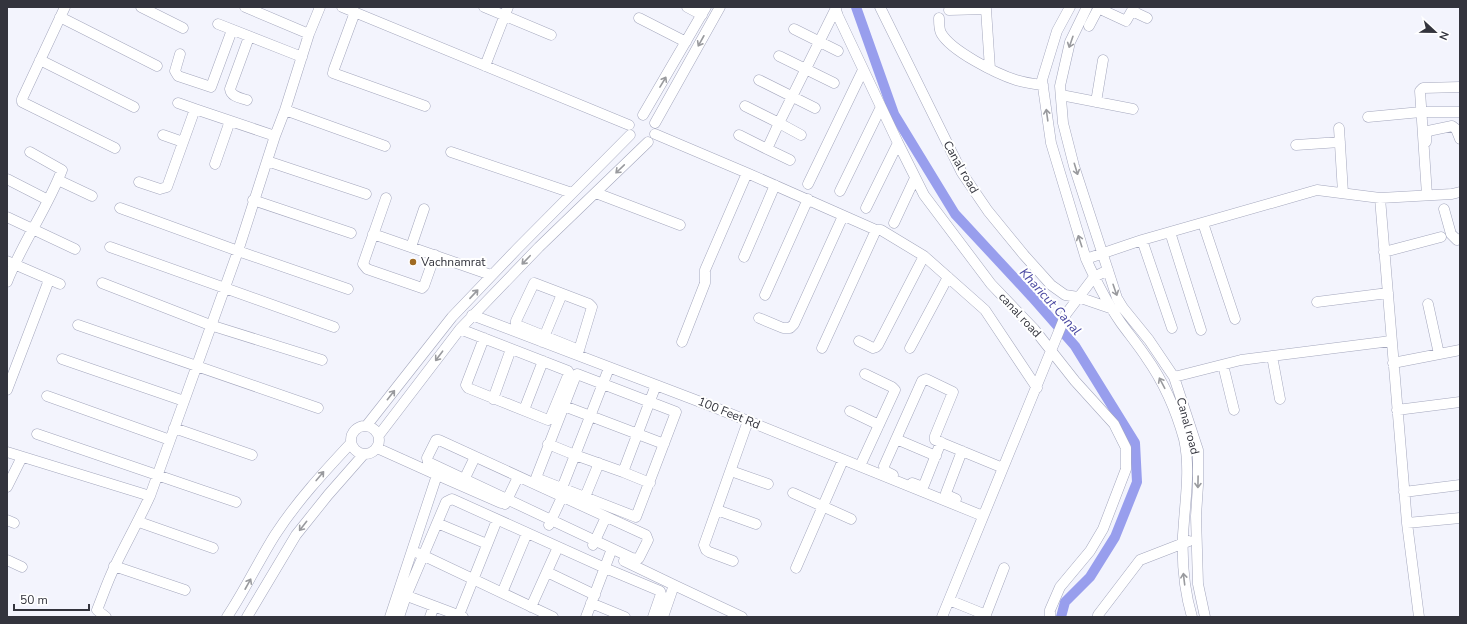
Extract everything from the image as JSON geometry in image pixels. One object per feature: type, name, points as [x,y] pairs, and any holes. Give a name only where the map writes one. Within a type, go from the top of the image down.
[{"type":"street","points":[[65,7],[22,99],[22,102],[115,148]]},
{"type":"street","points":[[141,7],[183,28]]},
{"type":"street","points":[[244,7],[309,34]]},
{"type":"street","points":[[106,617],[97,610],[114,566],[138,522],[150,496],[210,325],[238,251],[266,160],[285,110],[309,34],[320,7]]},
{"type":"street","points":[[342,7],[628,125]]},
{"type":"street","points":[[484,7],[507,11],[551,35]]},
{"type":"street","points":[[628,125],[634,118],[643,115],[704,11],[687,7]]},
{"type":"street","points":[[655,123],[720,7]]},
{"type":"street","name":"Canal road","points":[[880,7],[962,173],[997,222],[1051,285],[1065,295],[1078,297],[1113,309]]},
{"type":"street","points":[[1070,7],[1057,31],[1042,80],[1051,143],[1086,259],[1094,277],[1121,322],[1147,357],[1161,380],[1167,392],[1183,439],[1187,458],[1188,478],[1183,543],[1184,578],[1192,617]]},
{"type":"street","name":"Canal road","points":[[1087,7],[1070,42],[1060,86],[1063,123],[1102,253],[1118,298],[1123,308],[1149,340],[1174,377],[1198,450],[1196,538],[1198,584],[1205,617]]},
{"type":"street","points":[[767,149],[836,8]]},
{"type":"street","name":"canal road","points":[[836,8],[838,16],[924,195],[991,284],[1052,349],[1075,381],[1114,424],[1126,448],[1126,469],[1103,529],[1090,551],[1060,587],[1050,610],[1050,617]]},
{"type":"street","points":[[1088,26],[1099,8],[1126,21],[1133,9],[1147,18]]},
{"type":"street","points":[[949,10],[986,9],[990,69]]},
{"type":"street","points":[[486,66],[507,11]]},
{"type":"street","points":[[355,12],[334,69],[334,73],[425,106]]},
{"type":"street","points":[[60,17],[158,66]]},
{"type":"street","points":[[639,18],[686,42]]},
{"type":"street","points":[[939,18],[941,32],[944,38],[962,53],[990,69],[1018,80],[1043,85]]},
{"type":"street","points":[[218,24],[302,57]]},
{"type":"street","points":[[794,29],[838,51]]},
{"type":"street","points":[[180,54],[175,71],[178,76],[212,87],[232,30]]},
{"type":"street","points":[[248,100],[234,95],[230,92],[230,89],[249,37]]},
{"type":"street","points":[[779,56],[834,83]]},
{"type":"street","points":[[40,60],[134,107]]},
{"type":"street","points":[[1096,102],[1103,60]]},
{"type":"street","points":[[808,184],[864,70]]},
{"type":"street","points":[[759,80],[815,108]]},
{"type":"street","points":[[1427,195],[1421,112],[1421,89],[1460,87]]},
{"type":"street","points":[[1061,95],[1133,109]]},
{"type":"street","points":[[178,103],[275,136]]},
{"type":"street","points":[[745,106],[801,135]]},
{"type":"street","points":[[840,191],[881,107]]},
{"type":"street","points":[[139,182],[160,190],[167,187],[195,109]]},
{"type":"street","points":[[285,110],[386,146]]},
{"type":"street","points":[[1368,117],[1421,112],[1460,112]]},
{"type":"street","points":[[379,435],[472,315],[539,247],[648,142],[652,140],[655,134],[655,123],[652,119],[643,115]]},
{"type":"street","points":[[215,164],[230,121]]},
{"type":"street","points":[[628,125],[630,136],[634,141],[639,143],[648,142]]},
{"type":"street","points":[[1428,153],[1426,136],[1428,131],[1452,126],[1456,128],[1460,139]]},
{"type":"street","points":[[1339,128],[1343,193]]},
{"type":"street","points":[[655,134],[808,199],[843,216],[876,230],[881,230],[924,256],[985,310],[1037,388]]},
{"type":"street","points":[[163,135],[183,142]]},
{"type":"street","points":[[739,135],[790,160]]},
{"type":"street","points":[[367,426],[452,317],[491,275],[630,136]]},
{"type":"street","points":[[1296,145],[1340,142]]},
{"type":"street","points":[[866,208],[898,143]]},
{"type":"street","points":[[7,282],[10,262],[33,230],[62,170],[30,152]]},
{"type":"street","points":[[451,152],[572,193]]},
{"type":"street","points":[[266,160],[366,194]]},
{"type":"street","points":[[682,342],[705,283],[705,270],[747,173]]},
{"type":"street","points":[[894,222],[915,178]]},
{"type":"street","points":[[7,179],[48,200]]},
{"type":"street","points":[[58,180],[92,196]]},
{"type":"street","points":[[744,257],[775,185]]},
{"type":"street","points":[[1086,259],[1142,240],[1317,190],[1380,198],[1452,194],[1460,192]]},
{"type":"street","points":[[596,193],[680,225]]},
{"type":"street","points":[[386,198],[363,266],[367,269],[421,288],[424,287],[435,255]]},
{"type":"street","points":[[1380,198],[1404,492],[1419,617]]},
{"type":"street","points":[[765,295],[808,199]]},
{"type":"street","points":[[253,200],[351,233]]},
{"type":"street","points":[[120,208],[348,289]]},
{"type":"street","points":[[411,247],[424,209]]},
{"type":"street","points":[[1444,209],[1451,234],[1457,240],[1460,240]]},
{"type":"street","points":[[759,318],[783,328],[790,328],[794,324],[843,216]]},
{"type":"street","points":[[7,217],[75,249]]},
{"type":"street","points":[[1203,223],[1235,319]]},
{"type":"street","points":[[822,348],[876,230]]},
{"type":"street","points":[[1170,232],[1201,330]]},
{"type":"street","points":[[373,234],[491,275]]},
{"type":"street","points":[[1384,252],[1441,237]]},
{"type":"street","points":[[1142,240],[1172,328]]},
{"type":"street","points":[[110,247],[334,327]]},
{"type":"street","points":[[859,341],[873,348],[878,345],[924,256]]},
{"type":"street","points":[[10,262],[60,284]]},
{"type":"street","points":[[942,617],[1066,314],[1094,277],[1108,270]]},
{"type":"street","points":[[910,348],[948,277]]},
{"type":"street","points":[[7,390],[49,280]]},
{"type":"street","points":[[102,283],[210,325],[322,360]]},
{"type":"street","points":[[534,283],[562,294],[589,304],[592,307],[579,350],[543,339],[517,325],[516,320],[534,283]]},
{"type":"street","points":[[1317,302],[1388,293]]},
{"type":"street","points":[[543,339],[562,294]]},
{"type":"street","points":[[1428,304],[1439,354]]},
{"type":"street","name":"100 Feet Rd","points":[[472,315],[543,339],[609,368],[748,421],[983,516]]},
{"type":"street","points":[[78,325],[318,408]]},
{"type":"street","points":[[460,329],[484,338],[568,371],[569,373],[550,419],[548,420],[470,390],[466,385],[484,338]]},
{"type":"street","points":[[1174,377],[1241,360],[1391,341]]},
{"type":"street","points":[[493,399],[511,349]]},
{"type":"street","points":[[1393,363],[1460,350]]},
{"type":"street","points":[[1272,356],[1280,399]]},
{"type":"street","points":[[62,359],[184,401]]},
{"type":"street","points":[[524,410],[543,361]]},
{"type":"street","points":[[1223,365],[1234,410]]},
{"type":"street","points":[[550,522],[609,368]]},
{"type":"street","points":[[860,466],[895,390],[892,387],[865,374]]},
{"type":"street","points":[[377,448],[437,475],[463,483],[594,543],[638,559],[648,540],[646,535],[606,517],[562,492],[537,478],[536,476],[576,375],[676,412],[636,517],[585,497],[562,492],[518,477],[439,440],[436,440],[427,458],[428,462],[463,483]]},
{"type":"street","points":[[941,442],[924,485],[920,486],[886,472],[884,469],[922,381],[926,379],[953,392],[935,436],[936,440],[941,442],[962,451],[1004,468]]},
{"type":"street","points":[[623,472],[656,385]]},
{"type":"street","points":[[47,396],[170,440]]},
{"type":"street","points":[[1397,410],[1460,402]]},
{"type":"street","points":[[564,406],[664,444]]},
{"type":"street","points":[[850,412],[880,425]]},
{"type":"street","points":[[733,561],[709,552],[704,545],[748,421]]},
{"type":"street","points":[[359,426],[367,426],[373,428],[379,435],[380,440],[377,448],[373,452],[364,454],[356,451],[351,442],[352,433],[355,429],[359,426]]},
{"type":"street","points":[[174,428],[252,455]]},
{"type":"street","points":[[37,434],[158,474],[236,502]]},
{"type":"street","points":[[896,439],[936,456]]},
{"type":"street","points":[[227,617],[293,508],[323,472],[351,442]]},
{"type":"street","points":[[548,444],[650,483]]},
{"type":"street","points":[[959,500],[947,495],[946,493],[962,451]]},
{"type":"street","points":[[7,452],[150,496]]},
{"type":"street","points":[[247,617],[296,534],[364,454]]},
{"type":"street","points":[[7,488],[22,457]]},
{"type":"street","points":[[463,483],[476,457]]},
{"type":"street","points":[[796,568],[843,460]]},
{"type":"street","points":[[585,497],[599,463]]},
{"type":"street","points":[[730,471],[768,484]]},
{"type":"street","points":[[399,617],[402,594],[412,550],[437,475]]},
{"type":"street","points":[[506,502],[518,477]]},
{"type":"street","points":[[1404,492],[1460,485]]},
{"type":"street","points":[[793,493],[852,519]]},
{"type":"street","points":[[390,617],[423,556],[446,502],[452,499],[527,534],[660,591],[661,594],[653,617]]},
{"type":"street","points":[[717,510],[756,524]]},
{"type":"street","points":[[594,543],[606,517]]},
{"type":"street","points":[[1407,523],[1460,518]]},
{"type":"street","points":[[402,594],[461,616],[473,579],[497,520]]},
{"type":"street","points":[[138,522],[213,548]]},
{"type":"street","points":[[437,523],[487,544]]},
{"type":"street","points":[[502,593],[527,534]]},
{"type":"street","points":[[1098,617],[1140,560],[1196,538]]},
{"type":"street","points":[[594,543],[610,554],[742,617]]},
{"type":"street","points":[[531,607],[558,547]]},
{"type":"street","points":[[412,550],[553,617]]},
{"type":"street","points":[[586,617],[610,554]]},
{"type":"street","points":[[7,560],[22,567]]},
{"type":"street","points":[[114,566],[185,590]]},
{"type":"street","points":[[950,600],[985,616],[1004,568]]},
{"type":"street","points":[[547,572],[625,617]]},
{"type":"street","points":[[663,617],[674,585]]},
{"type":"street","points":[[430,617],[434,606]]},
{"type":"waterway","name":"Kharicut Canal","points":[[856,7],[894,114],[955,214],[1075,346],[1135,443],[1137,482],[1115,537],[1090,577],[1065,602],[1061,617]]},
{"type":"place","name":"Vachnamrat","points":[[413,262]]}]
